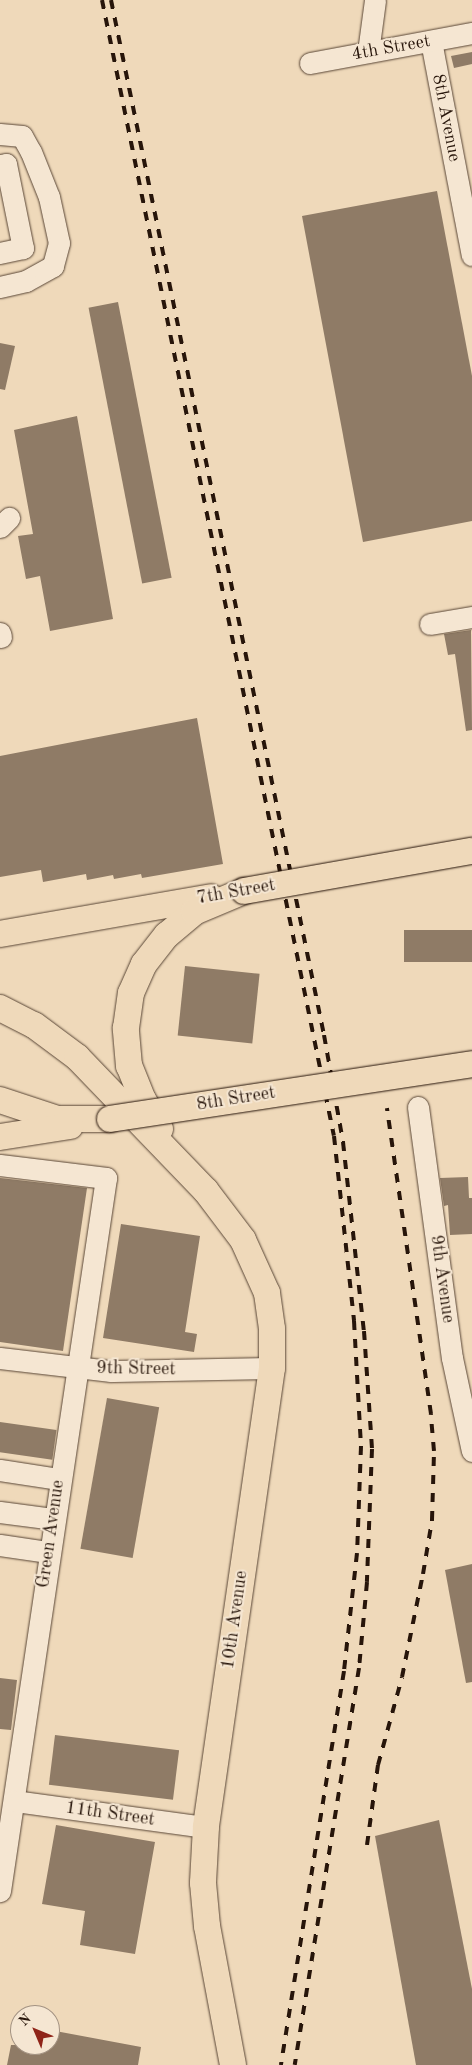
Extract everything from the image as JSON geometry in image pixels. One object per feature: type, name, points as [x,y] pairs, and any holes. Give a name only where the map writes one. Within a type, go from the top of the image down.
[{"type":"main road","name":"7th Street","points":[[0,934],[472,851]]},
{"type":"main road","points":[[206,1191],[165,1138],[142,1100],[129,1066],[126,1028],[134,985],[144,964],[167,935],[194,912],[244,891]]},
{"type":"main road","points":[[0,929],[41,926]]},
{"type":"main road","points":[[0,1008],[34,1025],[77,1057],[206,1191]]},
{"type":"main road","name":"8th Street","points":[[0,1137],[110,1118],[472,1064]]},
{"type":"main road","points":[[0,1100],[58,1118],[110,1118]]},
{"type":"main road","name":"10th Avenue","points":[[206,1191],[243,1240],[267,1293],[272,1329],[272,1368],[206,1827],[203,1883],[207,1926],[233,2065]]},
{"type":"street","points":[[368,52],[375,0]]},
{"type":"street","name":"4th Street","points":[[310,63],[472,33]]},
{"type":"street","name":"8th Avenue","points":[[431,41],[472,255]]},
{"type":"street","points":[[0,134],[22,136],[32,152],[49,197],[59,243],[53,266],[26,281],[0,288]]},
{"type":"street","points":[[0,166],[6,164],[23,248],[0,253]]},
{"type":"street","points":[[430,624],[472,617]]},
{"type":"street","name":"9th Avenue","points":[[418,1106],[462,1357],[472,1451]]},
{"type":"street","name":"Green Avenue","points":[[0,1165],[106,1178],[75,1367],[15,1801],[0,1891]]},
{"type":"street","name":"9th Street","points":[[0,1358],[111,1371],[272,1368]]},
{"type":"street","points":[[0,1470],[59,1479]]},
{"type":"street","points":[[0,1512],[53,1519]]},
{"type":"street","points":[[0,1545],[48,1552]]},
{"type":"street","name":"11th Street","points":[[15,1801],[206,1827]]},
{"type":"building","points":[[472,52],[472,64],[454,68],[451,56]]},
{"type":"building","points":[[437,191],[472,376],[472,521],[363,542],[302,216]]},
{"type":"building","points":[[118,302],[172,578],[142,584],[89,308]]},
{"type":"building","points":[[0,343],[15,346],[5,390],[0,389]]},
{"type":"building","points":[[77,416],[113,619],[50,631],[40,576],[26,579],[18,536],[33,534],[14,430]]},
{"type":"building","points":[[471,630],[472,730],[466,731],[455,654],[448,655],[444,634]]},
{"type":"building","points":[[197,718],[223,864],[142,878],[141,874],[114,879],[113,875],[87,880],[86,874],[43,882],[41,870],[0,877],[0,756]]},
{"type":"building","points":[[404,930],[472,930],[472,962],[404,962]]},
{"type":"building","points":[[185,966],[260,974],[252,1043],[178,1036]]},
{"type":"building","points":[[468,1177],[469,1198],[472,1198],[472,1234],[450,1235],[448,1205],[444,1206],[440,1178]]},
{"type":"building","points":[[0,1178],[87,1188],[63,1351],[0,1342]]},
{"type":"building","points":[[121,1224],[200,1236],[185,1332],[197,1334],[194,1352],[103,1338]]},
{"type":"building","points":[[107,1398],[159,1407],[133,1558],[80,1549]]},
{"type":"building","points":[[0,1422],[56,1430],[52,1460],[0,1452]]},
{"type":"building","points":[[472,1564],[472,1682],[466,1683],[445,1570]]},
{"type":"building","points":[[0,1678],[17,1680],[11,1730],[0,1729]]},
{"type":"building","points":[[55,1735],[179,1750],[173,1800],[49,1785]]},
{"type":"building","points":[[439,1820],[472,1989],[472,2065],[416,2065],[375,1836]]},
{"type":"building","points":[[56,1825],[155,1842],[135,1954],[80,1945],[85,1911],[42,1904]]},
{"type":"building","points":[[60,2032],[141,2047],[138,2065],[7,2065],[10,2050],[10,2055],[60,2055]]},
{"type":"railway","points":[[102,0],[334,1136],[354,1321],[361,1446],[357,1553],[344,1671],[281,2065]]},
{"type":"railway","points":[[111,0],[324,1035],[343,1142],[364,1331],[372,1449],[367,1582],[359,1668],[295,2065]]},
{"type":"railway","points":[[367,1845],[378,1765],[402,1677],[423,1574],[432,1520],[434,1451],[431,1414],[387,1108]]}]
